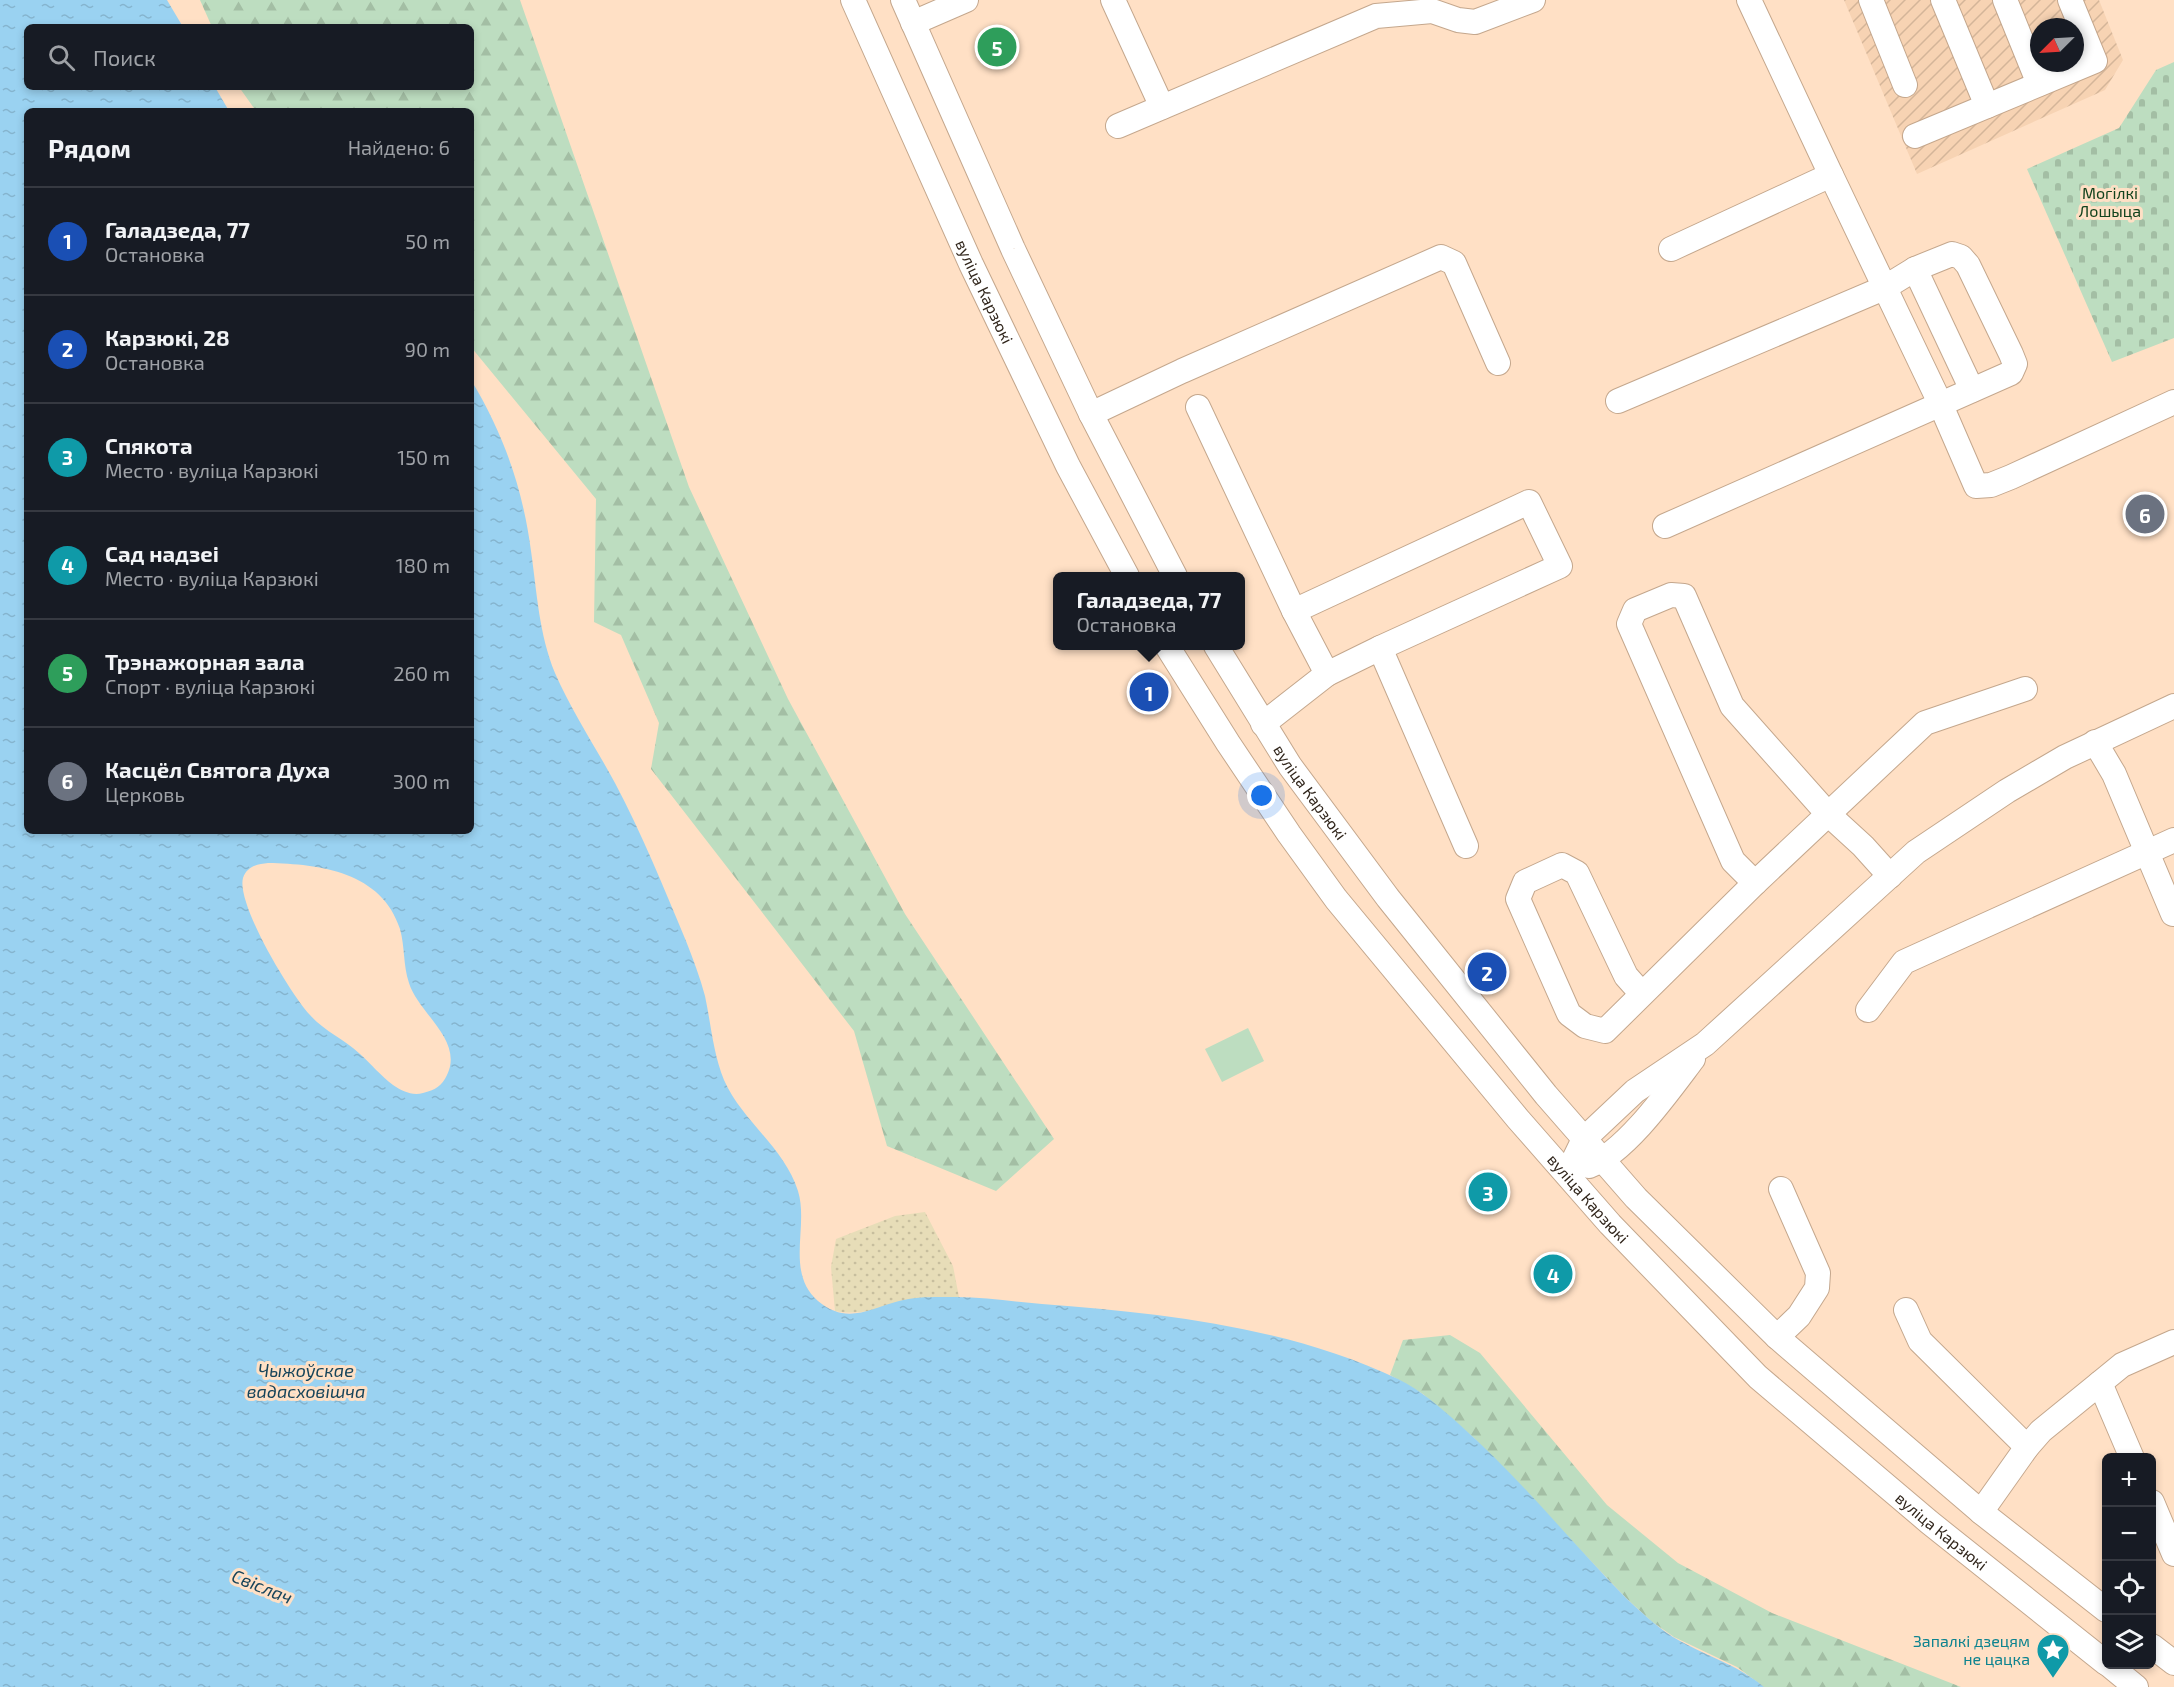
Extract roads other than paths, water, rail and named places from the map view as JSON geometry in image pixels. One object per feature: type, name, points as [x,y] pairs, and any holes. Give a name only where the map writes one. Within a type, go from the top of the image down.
[{"type":"street","name":"вуліца Карзюкі","points":[[854,0],[971,264],[1068,466],[1125,572]]},
{"type":"street","points":[[903,0],[1013,249],[1091,414],[1173,572]]},
{"type":"street","points":[[913,23],[966,0]]},
{"type":"street","points":[[1113,0],[1162,107]]},
{"type":"street","points":[[1118,126],[1376,16],[1432,10],[1458,20],[1475,22],[1533,0]]},
{"type":"street","points":[[1749,0],[1940,403],[1976,486],[1991,485],[2011,477],[2174,402]]},
{"type":"street","points":[[1871,0],[1905,85]]},
{"type":"street","points":[[1942,0],[1987,106]]},
{"type":"street","points":[[2005,0],[2039,84]]},
{"type":"street","points":[[1915,136],[2095,61],[2070,0]]},
{"type":"street","points":[[1671,249],[1831,175]]},
{"type":"street","points":[[1618,401],[1884,288],[1915,269],[1952,254],[1961,257],[1968,265],[2015,364],[2011,373],[1665,526]]},
{"type":"street","points":[[1091,414],[1192,366],[1441,257],[1454,263],[1498,363]]},
{"type":"street","points":[[1915,269],[1972,390]]},
{"type":"street","points":[[1198,408],[1294,611],[1327,674]]},
{"type":"street","points":[[1263,724],[1327,674],[1560,566],[1529,502],[1294,611]]},
{"type":"street","points":[[1755,883],[1733,861],[1629,624],[1635,610],[1671,595],[1684,596],[1732,706],[1828,814],[1863,846],[1890,876]]},
{"type":"street","points":[[1380,648],[1466,846]]},
{"type":"street","name":"вуліца Карзюкі","points":[[1170,650],[1288,834],[1336,899],[1518,1119],[1610,1224],[1758,1377],[1929,1522],[2102,1660]]},
{"type":"street","name":"вуліца Карзюкі","points":[[1219,650],[1290,766],[1388,898],[1584,1139],[1654,1217],[1777,1337],[1981,1512],[2102,1607]]},
{"type":"street","points":[[1642,994],[1626,976],[1577,873],[1562,865],[1525,882],[1518,899],[1569,1014],[1585,1026],[1605,1031],[1755,883],[1925,723],[2025,689]]},
{"type":"street","points":[[1567,1174],[1584,1139],[1635,1091],[1705,1044],[1916,852],[2007,791],[2095,742],[2174,706]]},
{"type":"street","points":[[2095,742],[2114,774],[2174,914]]},
{"type":"street","points":[[1868,1010],[1904,962],[2174,840]]},
{"type":"street","points":[[1567,1174],[1604,1160],[1653,1111],[1705,1044]]},
{"type":"street","points":[[1777,1337],[1799,1316],[1817,1288],[1818,1273],[1781,1189]]},
{"type":"street","points":[[1906,1310],[1920,1341],[2027,1447]]},
{"type":"street","points":[[1981,1512],[2041,1431],[2122,1365],[2174,1342]]},
{"type":"street","points":[[2100,1383],[2130,1453]]},
{"type":"street","points":[[2153,1507],[2174,1554]]},
{"type":"street","points":[[2156,1650],[2174,1663]]},
{"type":"street","name":"вуліца Карзюкі","points":[[2113,1669],[2136,1687]]},
{"type":"water","name":"Чыжоўскае вадасховішча","points":[[0,0],[167,0],[181,24],[24,24],[24,90],[217,90],[227,108],[24,108],[24,834],[474,834],[474,385],[493,421],[517,484],[527,528],[545,643],[555,673],[625,802],[678,921],[703,989],[724,1080],[741,1108],[773,1147],[792,1175],[801,1205],[800,1263],[802,1277],[818,1301],[829,1308],[848,1314],[867,1311],[906,1299],[935,1297],[978,1298],[1132,1312],[1224,1325],[1313,1347],[1356,1361],[1415,1388],[1453,1419],[1503,1466],[1626,1598],[1655,1624],[1684,1643],[1743,1672],[1764,1687],[0,1687]],"holes":[[[264,863],[328,869],[364,883],[379,895],[391,910],[400,929],[409,983],[421,1005],[445,1038],[449,1050],[451,1062],[447,1075],[438,1087],[415,1094],[393,1085],[354,1049],[316,1021],[301,1004],[279,970],[248,908],[243,891],[243,878],[250,868]]]},
{"type":"place","name":"Трэнажорная зала","points":[[997,47]]},
{"type":"place","name":"Касцёл Святога Духа","points":[[2145,514]]},
{"type":"place","name":"Галадзеда, 77","points":[[1149,692]]},
{"type":"place","name":"Карзюкі, 28","points":[[1487,972]]},
{"type":"place","name":"Спякота","points":[[1488,1192]]},
{"type":"place","name":"Сад надзеі","points":[[1553,1274]]},
{"type":"place","name":"Запалкі дзецям не цацка","points":[[2053,1679]]},
{"type":"park label","name":"Могілкі Лошыца","points":[[2110,202]]},
{"type":"water label","name":"Свіслач","points":[[262,1587]]}]
